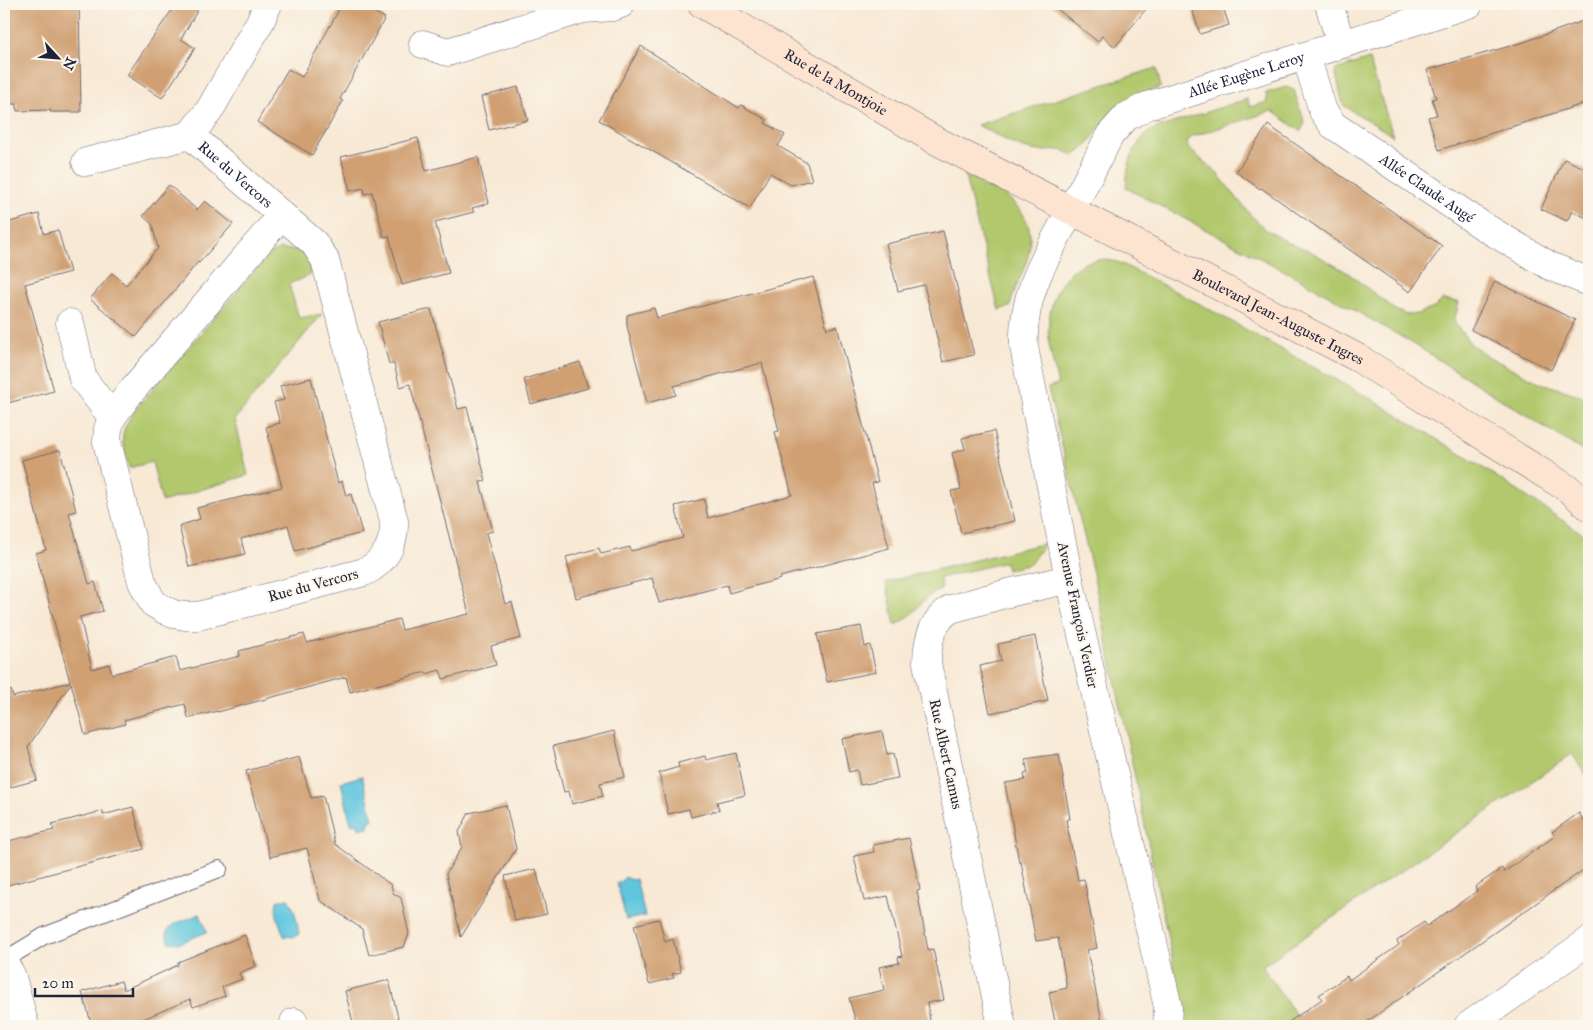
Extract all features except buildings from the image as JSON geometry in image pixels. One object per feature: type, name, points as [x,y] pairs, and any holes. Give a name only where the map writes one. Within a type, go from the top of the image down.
[{"type":"main road","name":"Rue de la Montjoie","points":[[702,4],[934,139],[970,157]]},
{"type":"main road","name":"Boulevard Jean-Auguste Ingres","points":[[970,157],[1358,358],[1585,501]]},
{"type":"street","points":[[86,162],[190,135],[209,111],[260,22],[268,4]]},
{"type":"street","points":[[423,44],[448,52],[583,9],[613,7],[621,4]]},
{"type":"street","points":[[1329,4],[1341,44]]},
{"type":"street","name":"Allée Eugène Leroy","points":[[1072,209],[1110,135],[1126,116],[1147,106],[1469,4]]},
{"type":"street","name":"Allée Claude Augé","points":[[1306,56],[1323,111],[1333,125],[1490,231],[1550,266],[1589,282]]},
{"type":"street","name":"Rue du Vercors","points":[[190,135],[314,243],[326,260],[394,521],[392,540],[388,552],[381,561],[364,572],[198,616],[185,616],[163,609],[154,602],[142,582],[109,454],[108,429],[112,417],[128,394],[281,216]]},
{"type":"street","name":"Avenue François Verdier","points":[[1072,209],[1034,282],[1028,299],[1023,332],[1024,346],[1069,579],[1168,1007],[1167,1026]]},
{"type":"street","points":[[70,323],[83,379],[112,417]]},
{"type":"street","name":"Rue Albert Camus","points":[[1002,1026],[927,663],[928,646],[936,623],[940,617],[951,609],[1008,592],[1069,579]]},
{"type":"street","points":[[1471,1025],[1589,941]]},
{"type":"street","points":[[4,966],[12,977],[24,1026]]},
{"type":"lane","points":[[4,966],[16,953],[44,936],[219,869]]},
{"type":"green space","points":[[1369,59],[1393,136],[1343,105],[1335,70]]},
{"type":"green space","points":[[1156,68],[1161,87],[1136,97],[1115,111],[1086,146],[1073,156],[1061,150],[1039,151],[1023,148],[977,125]]},
{"type":"green space","points":[[1286,87],[1294,90],[1305,124],[1300,131],[1272,111],[1191,137],[1187,142],[1188,148],[1216,172],[1249,213],[1265,229],[1287,242],[1310,251],[1348,273],[1395,310],[1407,315],[1417,314],[1434,308],[1442,300],[1459,302],[1454,322],[1470,343],[1487,356],[1541,383],[1589,398],[1589,455],[1412,343],[1300,279],[1126,188],[1129,162],[1132,155],[1140,141],[1154,129],[1247,99],[1250,107],[1267,102],[1266,93]]},
{"type":"green space","points":[[964,173],[992,187],[1015,204],[1029,227],[1030,242],[1027,260],[1010,307],[999,310]]},
{"type":"green space","points":[[280,249],[298,250],[310,260],[310,275],[289,284],[299,318],[322,314],[235,419],[248,475],[162,502],[152,462],[129,468],[123,443],[126,425],[136,409],[268,255]]},
{"type":"green space","points":[[1105,259],[1120,263],[1198,303],[1373,400],[1474,462],[1589,538],[1589,779],[1572,754],[1262,966],[1298,1018],[1295,1026],[1184,1026],[1184,1016],[1093,573],[1048,388],[1058,385],[1048,333],[1051,311],[1058,290],[1070,273],[1079,266],[1095,260]]},
{"type":"green space","points":[[1045,543],[1030,564],[1007,570],[1005,562],[940,578],[942,589],[928,597],[908,617],[895,625],[886,582]]},
{"type":"water","points":[[362,776],[373,819],[369,822],[368,827],[359,829],[357,823],[351,824],[341,782]]},
{"type":"water","points":[[625,877],[631,880],[636,879],[645,916],[626,920],[617,883],[621,882]]},
{"type":"water","points":[[287,898],[294,910],[299,934],[294,937],[284,936],[277,915],[277,901]]},
{"type":"water","points":[[200,914],[207,932],[180,943],[169,942],[166,933],[172,925]]}]
